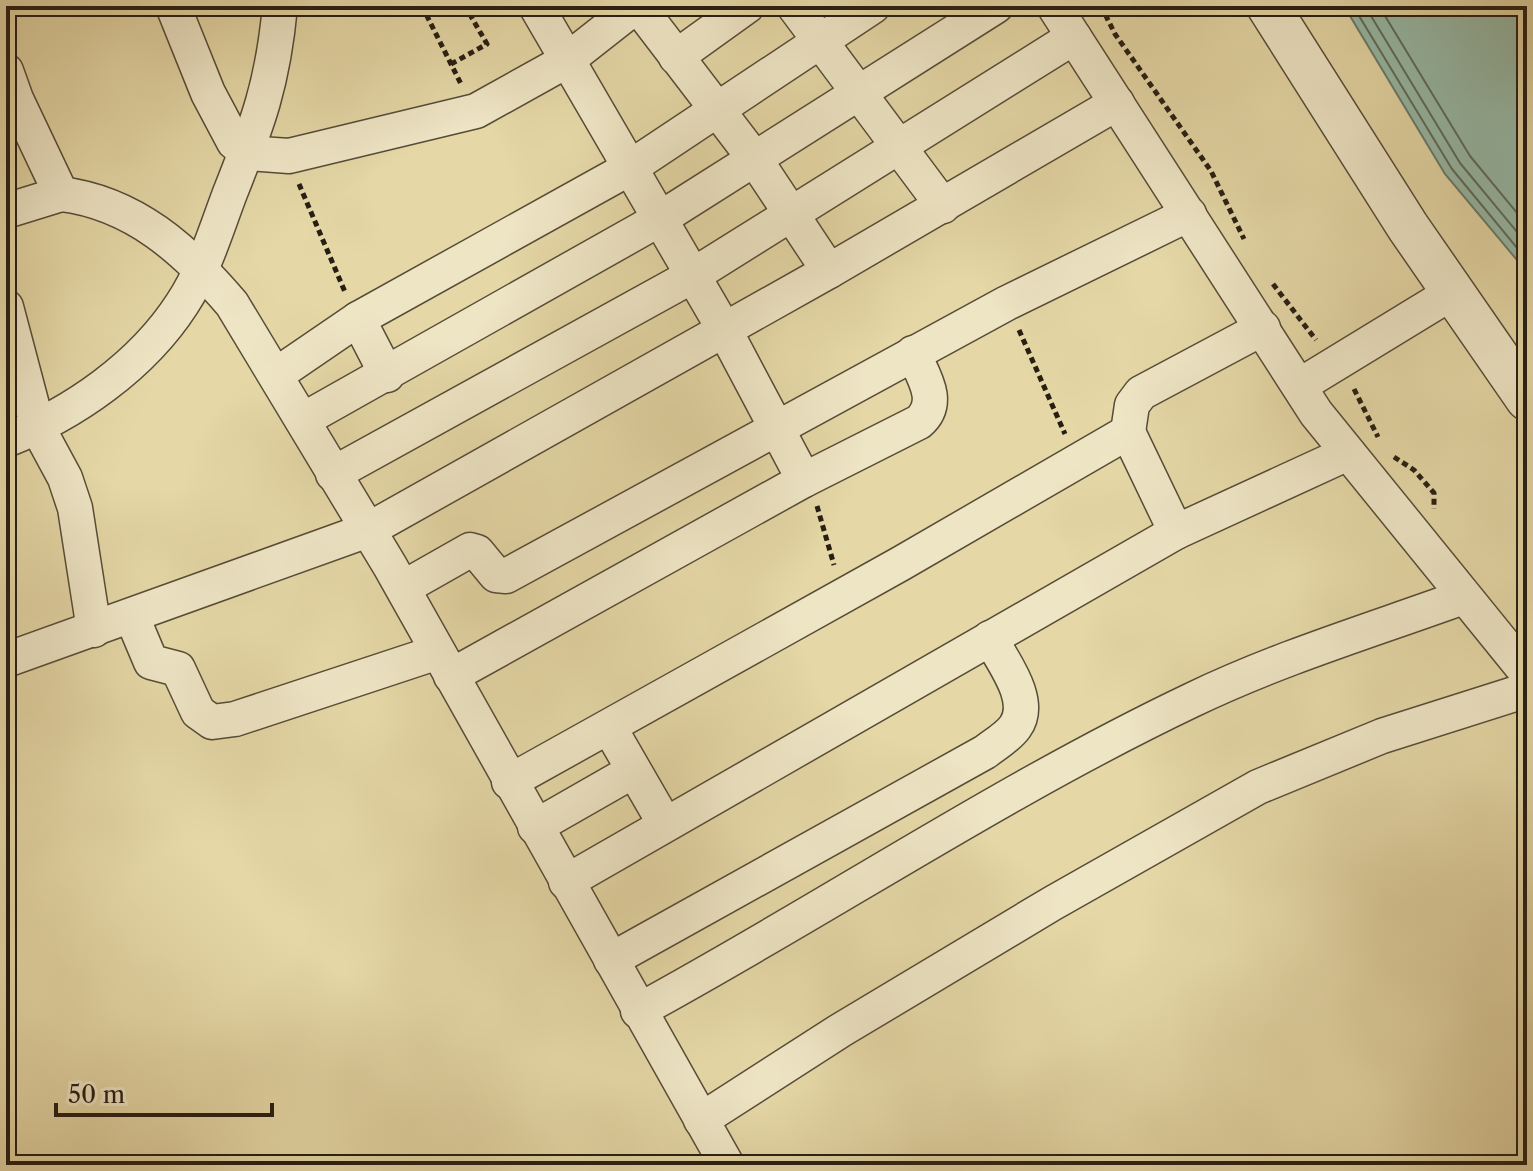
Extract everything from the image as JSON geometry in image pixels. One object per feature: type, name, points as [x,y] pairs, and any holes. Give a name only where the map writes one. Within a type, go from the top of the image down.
[{"type":"street","points":[[173,6],[221,122],[234,142],[247,153],[289,156],[476,111],[566,61],[637,6],[754,158],[829,271]]},
{"type":"street","points":[[6,440],[38,428],[86,398],[158,337],[182,304],[201,268],[247,153],[271,80],[280,6]]},
{"type":"street","points":[[536,6],[628,169],[724,329],[804,480]]},
{"type":"street","points":[[676,57],[747,6]]},
{"type":"street","points":[[794,6],[943,206]]},
{"type":"street","points":[[276,375],[358,319],[628,169],[873,6]]},
{"type":"street","points":[[303,420],[658,220],[996,6]]},
{"type":"street","points":[[1054,6],[1299,386],[1434,562],[1527,673]]},
{"type":"street","points":[[1268,6],[1341,126],[1527,399]]},
{"type":"street","points":[[333,474],[692,276],[1074,37]]},
{"type":"street","points":[[6,71],[21,111],[61,194]]},
{"type":"street","points":[[6,660],[368,530],[829,271],[1117,103]]},
{"type":"street","points":[[6,211],[61,194],[94,198],[130,214],[201,268],[232,304],[403,588],[509,782],[727,1165]]},
{"type":"street","points":[[403,588],[470,550],[477,552],[496,575],[506,576],[1007,303],[1189,214]]},
{"type":"street","points":[[1299,386],[1453,292]]},
{"type":"street","points":[[6,307],[38,428],[65,478],[75,508],[94,630]]},
{"type":"street","points":[[358,319],[387,375]]},
{"type":"street","points":[[1176,532],[1128,432],[1132,405],[1141,393],[1263,328]]},
{"type":"street","points":[[132,617],[151,662],[178,669],[198,712],[205,719],[219,723],[444,664],[925,417],[932,399],[913,353]]},
{"type":"street","points":[[509,782],[1128,432]]},
{"type":"street","points":[[566,882],[1176,532],[1348,453]]},
{"type":"street","points":[[638,1011],[743,954],[1007,798],[1192,700],[1262,669],[1463,597]]},
{"type":"street","points":[[611,960],[985,752],[1003,738],[1015,727],[1021,712],[1019,693],[990,638]]},
{"type":"street","points":[[701,1120],[1026,919],[1258,787],[1382,736],[1527,690]]},
{"type":"street","points":[[609,727],[665,824]]},
{"type":"street","points":[[535,827],[633,771]]},
{"type":"path","points":[[422,6],[476,111]]},
{"type":"path","points":[[451,64],[487,44],[465,6]]},
{"type":"path","points":[[1101,6],[1115,34],[1211,171],[1247,245]]},
{"type":"path","points":[[289,156],[316,230],[358,319]]},
{"type":"path","points":[[1272,283],[1355,390],[1379,439]]},
{"type":"path","points":[[1007,303],[1076,460]]},
{"type":"path","points":[[1385,452],[1414,470],[1434,493],[1434,562]]},
{"type":"path","points":[[804,480],[822,516],[833,564],[851,591]]},
{"type":"water","points":[[1344,6],[1527,6],[1527,272],[1445,174]]}]
